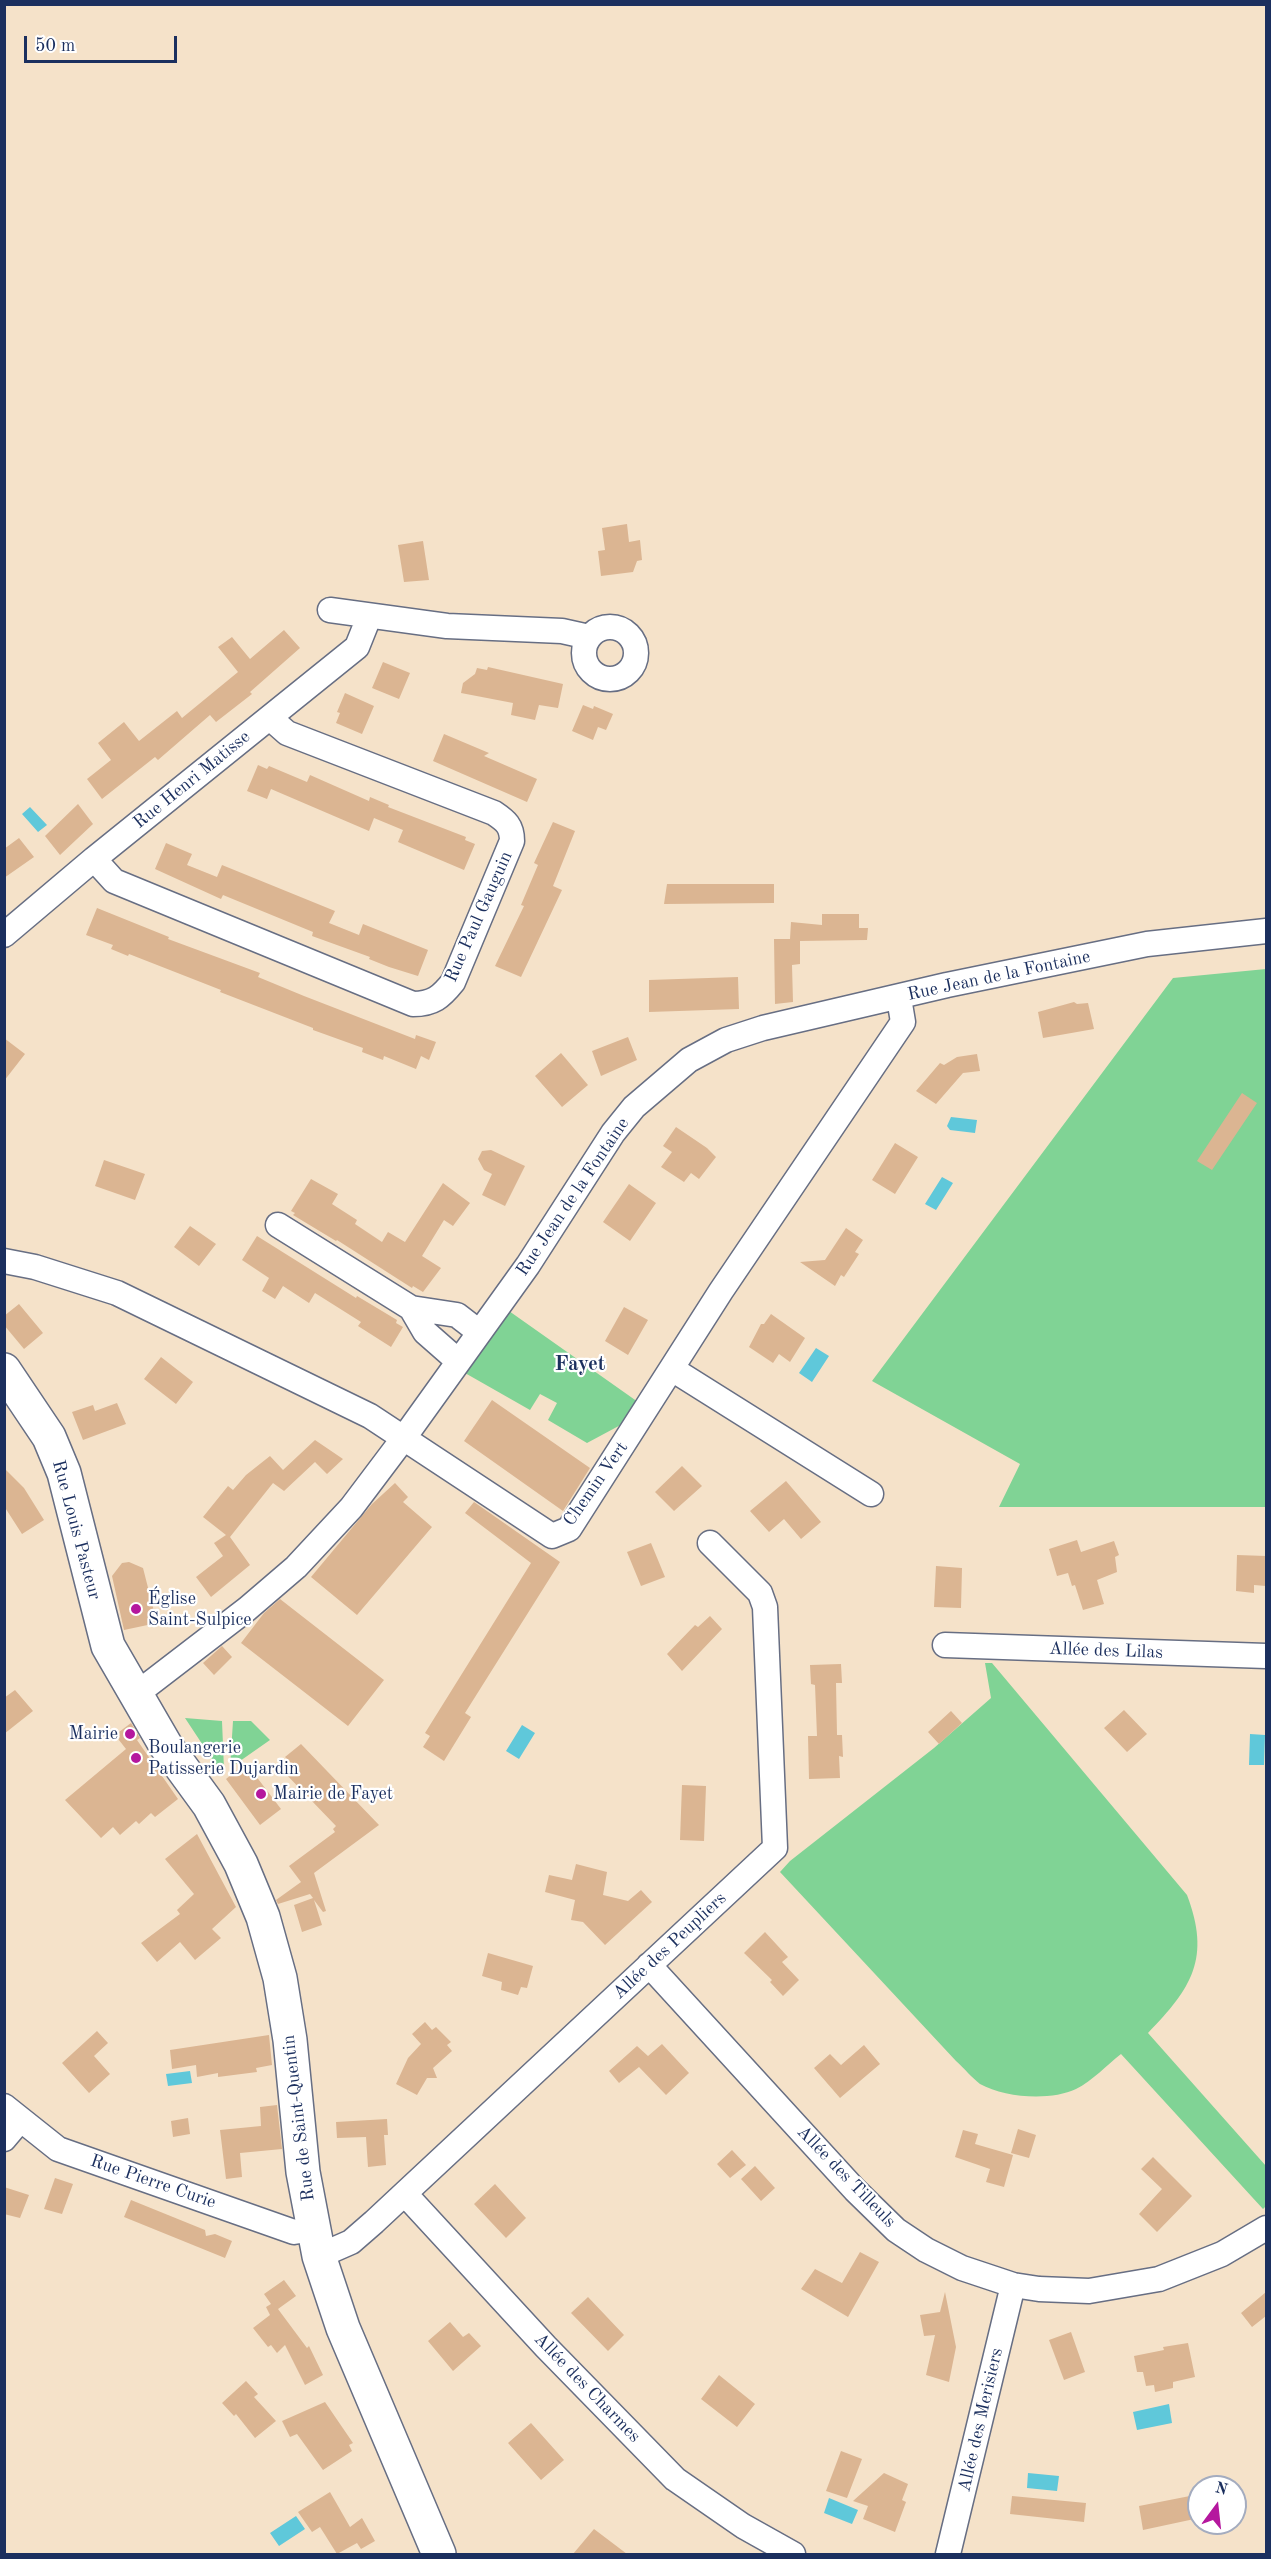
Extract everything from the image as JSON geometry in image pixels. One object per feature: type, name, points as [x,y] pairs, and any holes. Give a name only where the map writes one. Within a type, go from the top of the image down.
[{"type":"main road","name":"Rue Louis Pasteur","points":[[4,1371],[49,1437],[64,1473],[108,1646],[135,1695]]},
{"type":"main road","name":"Rue de Saint-Quentin","points":[[135,1695],[166,1746],[212,1811],[241,1864],[268,1929],[280,1978],[290,2040],[303,2172],[316,2242],[343,2328],[439,2554]]},
{"type":"street","points":[[330,610],[447,626],[562,631],[589,637]]},
{"type":"street","name":"Rue Henri Matisse","points":[[4,935],[357,646],[369,617]]},
{"type":"street","name":"Rue Paul Gauguin","points":[[94,859],[114,881],[413,1004],[428,1004],[441,998],[453,982],[512,841],[512,830],[506,820],[494,813],[287,734],[270,718]]},
{"type":"street","name":"Rue Jean de la Fontaine","points":[[135,1695],[247,1609],[296,1567],[351,1508],[528,1265],[614,1133],[634,1107],[659,1083],[689,1060],[726,1040],[763,1028],[899,998],[946,985],[1147,944],[1266,931]]},
{"type":"street","points":[[871,1494],[672,1369],[721,1291],[903,1022],[899,998]]},
{"type":"street","points":[[278,1225],[411,1308],[457,1315],[479,1332]]},
{"type":"street","points":[[4,1261],[34,1267],[117,1293],[370,1416],[403,1439]]},
{"type":"street","points":[[411,1308],[425,1332],[458,1361]]},
{"type":"street","name":"Chemin Vert","points":[[403,1439],[552,1536],[569,1529],[672,1369]]},
{"type":"street","name":"Allée des Peupliers","points":[[316,2242],[351,2242],[775,1848],[765,1606],[760,1593],[710,1543]]},
{"type":"street","name":"Allée des Lilas","points":[[945,1645],[1266,1656]]},
{"type":"street","name":"Allée des Tilleuls","points":[[649,1965],[855,2190],[896,2230],[926,2250],[962,2268],[1012,2285],[1039,2289],[1089,2291],[1159,2279],[1222,2254],[1266,2228]]},
{"type":"street","points":[[4,2139],[12,2113]]},
{"type":"street","name":"Rue Pierre Curie","points":[[12,2113],[58,2149],[294,2232],[316,2242]]},
{"type":"street","name":"Allée des Charmes","points":[[405,2193],[546,2347],[675,2479],[743,2526],[793,2554]]},
{"type":"street","name":"Allée des Merisiers","points":[[948,2554],[1012,2285]]},
{"type":"green space","points":[[1266,969],[1266,1507],[999,1507],[1020,1464],[872,1381],[1173,978]]},
{"type":"green space","points":[[509,1311],[638,1402],[628,1421],[587,1443],[548,1420],[557,1403],[540,1394],[530,1410],[465,1373]]},
{"type":"green space","points":[[985,1663],[992,1663],[1187,1895],[1197,1937],[1197,1954],[1193,1971],[1176,2001],[1148,2033],[1266,2166],[1266,2206],[1263,2209],[1121,2054],[1088,2082],[1066,2093],[1041,2096],[1015,2095],[980,2084],[780,1872],[790,1861],[934,1748],[991,1698]]},
{"type":"green space","points":[[185,1718],[222,1721],[224,1769],[218,1768]]},
{"type":"green space","points":[[233,1721],[251,1721],[270,1740],[230,1768]]},
{"type":"water","points":[[30,807],[47,825],[38,832],[22,814]]},
{"type":"water","points":[[951,1117],[977,1120],[975,1133],[950,1130],[947,1126]]},
{"type":"water","points":[[942,1177],[953,1183],[936,1210],[925,1204]]},
{"type":"water","points":[[816,1348],[829,1356],[812,1382],[799,1373]]},
{"type":"water","points":[[522,1725],[535,1733],[519,1759],[506,1751]]},
{"type":"water","points":[[1250,1734],[1265,1735],[1264,1765],[1249,1765]]},
{"type":"water","points":[[190,2071],[192,2083],[168,2086],[166,2074]]},
{"type":"water","points":[[1169,2404],[1172,2423],[1137,2430],[1133,2412]]},
{"type":"water","points":[[1028,2473],[1059,2476],[1057,2491],[1027,2488]]},
{"type":"water","points":[[829,2498],[858,2510],[852,2524],[824,2513]]},
{"type":"water","points":[[296,2516],[305,2529],[279,2546],[270,2533]]},
{"type":"building","points":[[627,524],[629,542],[640,540],[642,560],[637,561],[633,572],[601,576],[598,551],[605,550],[602,528]]},
{"type":"building","points":[[423,541],[429,580],[404,582],[398,545]]},
{"type":"building","points":[[284,630],[300,648],[250,692],[252,694],[216,722],[210,715],[158,760],[155,757],[102,799],[87,779],[111,760],[98,743],[124,722],[139,741],[177,711],[182,718],[238,672],[218,647],[232,637],[250,659]]},
{"type":"building","points":[[383,662],[410,673],[399,699],[372,688]]},
{"type":"building","points":[[488,667],[563,684],[558,708],[539,705],[535,720],[511,715],[513,703],[461,693],[463,683],[475,674],[477,668],[487,670]]},
{"type":"building","points":[[345,693],[374,706],[362,734],[336,723],[340,713],[337,712]]},
{"type":"building","points":[[583,705],[593,709],[594,706],[613,714],[606,730],[598,727],[593,740],[572,731]]},
{"type":"building","points":[[444,734],[489,753],[484,756],[537,779],[527,802],[433,761]]},
{"type":"building","points":[[258,765],[267,769],[269,766],[307,782],[310,775],[369,801],[370,797],[389,805],[388,807],[466,837],[465,840],[475,844],[464,870],[398,842],[403,830],[374,818],[369,831],[271,789],[267,799],[247,791]]},
{"type":"building","points":[[78,804],[93,824],[60,855],[45,836]]},
{"type":"building","points":[[553,822],[575,831],[553,886],[562,890],[521,977],[495,966],[524,906],[521,905],[538,865],[534,863]]},
{"type":"building","points":[[19,838],[34,857],[4,878],[4,849]]},
{"type":"building","points":[[166,843],[192,854],[187,865],[217,877],[222,865],[335,911],[329,923],[359,935],[363,924],[428,950],[418,976],[389,967],[369,959],[370,957],[312,936],[313,932],[223,895],[221,899],[155,869]]},
{"type":"building","points":[[667,884],[774,884],[774,903],[664,904]]},
{"type":"building","points":[[97,908],[169,937],[168,939],[260,973],[258,977],[304,996],[415,1039],[416,1035],[436,1042],[429,1060],[421,1056],[416,1069],[384,1056],[383,1060],[362,1052],[363,1048],[313,1030],[313,1028],[220,992],[221,990],[111,949],[113,945],[86,935]]},
{"type":"building","points":[[822,914],[859,914],[859,928],[868,928],[867,940],[800,941],[800,964],[792,965],[793,1002],[775,1004],[774,939],[790,939],[791,922],[822,925]]},
{"type":"building","points":[[738,977],[739,1009],[649,1012],[649,980]]},
{"type":"building","points":[[1074,1002],[1088,1003],[1094,1029],[1043,1038],[1038,1012]]},
{"type":"building","points":[[628,1037],[637,1060],[601,1076],[592,1051]]},
{"type":"building","points":[[4,1038],[25,1054],[4,1081]]},
{"type":"building","points":[[561,1053],[588,1085],[562,1107],[535,1076]]},
{"type":"building","points":[[977,1054],[980,1071],[963,1073],[936,1104],[916,1091],[940,1063],[944,1065],[957,1057]]},
{"type":"building","points":[[1242,1093],[1257,1103],[1212,1170],[1197,1161]]},
{"type":"building","points":[[676,1127],[716,1157],[699,1179],[691,1173],[684,1182],[661,1167],[672,1152],[663,1146]]},
{"type":"building","points":[[895,1143],[918,1157],[895,1194],[872,1180]]},
{"type":"building","points":[[491,1150],[525,1166],[505,1206],[482,1195],[492,1174],[484,1170],[478,1159],[482,1151]]},
{"type":"building","points":[[104,1160],[145,1174],[135,1200],[95,1186]]},
{"type":"building","points":[[311,1179],[338,1194],[332,1204],[357,1220],[355,1224],[382,1242],[388,1232],[405,1242],[443,1183],[470,1203],[453,1226],[444,1220],[422,1256],[441,1268],[423,1292],[413,1286],[412,1288],[293,1215],[295,1213],[291,1211]]},
{"type":"building","points":[[629,1184],[656,1203],[630,1241],[603,1222]]},
{"type":"building","points":[[190,1226],[216,1244],[199,1266],[174,1247]]},
{"type":"building","points":[[846,1228],[863,1240],[855,1252],[859,1254],[835,1286],[800,1262],[825,1260]]},
{"type":"building","points":[[257,1236],[356,1298],[357,1296],[397,1320],[396,1323],[403,1327],[391,1347],[358,1326],[361,1322],[315,1293],[309,1303],[283,1286],[275,1299],[262,1291],[269,1278],[242,1260]]},
{"type":"building","points":[[19,1304],[43,1333],[24,1349],[4,1325],[4,1316]]},
{"type":"building","points":[[624,1307],[648,1320],[628,1355],[605,1341]]},
{"type":"building","points":[[771,1314],[805,1338],[790,1362],[779,1354],[773,1363],[749,1347],[761,1324],[764,1324]]},
{"type":"building","points":[[161,1357],[193,1382],[176,1404],[144,1379]]},
{"type":"building","points":[[492,1400],[590,1468],[563,1511],[464,1441]]},
{"type":"building","points":[[117,1403],[126,1424],[83,1440],[72,1412],[93,1405],[95,1411]]},
{"type":"building","points":[[315,1440],[343,1459],[327,1474],[315,1462],[284,1491],[273,1483],[230,1537],[250,1565],[211,1597],[196,1577],[223,1556],[214,1543],[226,1535],[203,1517],[228,1486],[233,1490],[246,1475],[270,1456],[283,1470]]},
{"type":"building","points":[[682,1466],[702,1486],[674,1511],[655,1492]]},
{"type":"building","points":[[4,1468],[24,1488],[44,1520],[22,1534],[4,1506]]},
{"type":"building","points":[[786,1481],[821,1522],[801,1539],[784,1519],[769,1532],[750,1511]]},
{"type":"building","points":[[395,1483],[408,1497],[403,1502],[432,1527],[357,1615],[311,1577],[372,1504]]},
{"type":"building","points":[[474,1502],[560,1562],[465,1713],[471,1717],[444,1761],[423,1747],[430,1736],[425,1733],[531,1563],[465,1513]]},
{"type":"building","points":[[1077,1540],[1081,1552],[1114,1541],[1119,1555],[1115,1557],[1117,1572],[1097,1580],[1104,1604],[1083,1610],[1075,1585],[1072,1586],[1068,1573],[1057,1576],[1049,1549]]},
{"type":"building","points":[[651,1543],[665,1577],[641,1586],[627,1552]]},
{"type":"building","points":[[1237,1555],[1266,1556],[1266,1586],[1254,1585],[1254,1593],[1236,1591]]},
{"type":"building","name":"Église Saint-Sulpice","points":[[129,1562],[143,1568],[157,1623],[124,1630],[112,1576],[122,1563]]},
{"type":"building","points":[[936,1566],[962,1568],[961,1608],[934,1607]]},
{"type":"building","points":[[280,1599],[384,1680],[348,1726],[241,1643],[264,1613]]},
{"type":"building","points":[[710,1616],[722,1629],[682,1671],[667,1654],[695,1625],[698,1627]]},
{"type":"building","points":[[222,1646],[232,1657],[214,1675],[203,1663]]},
{"type":"building","points":[[841,1664],[842,1683],[836,1683],[837,1735],[842,1735],[843,1757],[839,1756],[840,1778],[809,1779],[808,1736],[817,1736],[815,1685],[811,1684],[810,1665]]},
{"type":"building","points":[[15,1690],[33,1711],[4,1734],[4,1698]]},
{"type":"building","points":[[1124,1710],[1147,1734],[1127,1752],[1104,1728]]},
{"type":"building","points":[[951,1711],[962,1723],[939,1744],[928,1732]]},
{"type":"building","points":[[131,1723],[140,1738],[137,1740],[178,1799],[155,1817],[151,1813],[139,1824],[136,1821],[120,1835],[113,1827],[101,1838],[65,1800],[126,1749],[115,1735]]},
{"type":"building","points":[[301,1744],[379,1825],[314,1873],[326,1911],[323,1912],[314,1900],[322,1925],[302,1932],[294,1905],[313,1898],[310,1894],[278,1904],[276,1900],[301,1882],[289,1866],[335,1832],[333,1829],[336,1826],[282,1770],[291,1763],[285,1757]]},
{"type":"building","points":[[246,1763],[281,1809],[260,1825],[226,1779]]},
{"type":"building","points":[[682,1785],[706,1786],[704,1841],[680,1840]]},
{"type":"building","points":[[197,1834],[236,1907],[212,1929],[221,1938],[195,1960],[180,1942],[157,1962],[141,1943],[180,1914],[177,1910],[194,1894],[165,1859]]},
{"type":"building","points":[[576,1864],[607,1872],[603,1895],[628,1901],[641,1890],[652,1902],[605,1945],[583,1922],[571,1920],[575,1900],[545,1892],[549,1875],[572,1880]]},
{"type":"building","points":[[765,1932],[788,1957],[782,1962],[799,1980],[783,1996],[770,1982],[772,1980],[744,1953]]},
{"type":"building","points":[[488,1953],[533,1966],[527,1988],[521,1987],[518,1995],[501,1990],[502,1982],[482,1976]]},
{"type":"building","points":[[425,2022],[432,2030],[436,2027],[451,2042],[447,2045],[452,2051],[433,2068],[437,2078],[427,2078],[417,2095],[396,2084],[408,2058],[421,2044],[412,2034]]},
{"type":"building","points":[[97,2031],[108,2043],[94,2056],[110,2074],[89,2093],[62,2063]]},
{"type":"building","points":[[269,2035],[272,2065],[256,2068],[257,2072],[218,2077],[218,2073],[197,2077],[196,2065],[172,2069],[170,2050]]},
{"type":"building","points":[[662,2044],[689,2073],[666,2095],[639,2067],[619,2083],[609,2071],[637,2046],[648,2056]]},
{"type":"building","points":[[864,2045],[880,2064],[840,2098],[814,2068],[830,2054],[841,2065]]},
{"type":"building","points":[[277,2105],[282,2149],[240,2153],[242,2177],[226,2179],[220,2130],[261,2126],[260,2107]]},
{"type":"building","points":[[188,2118],[190,2134],[173,2137],[171,2121]]},
{"type":"building","points":[[387,2119],[388,2135],[384,2135],[386,2165],[368,2167],[366,2137],[337,2138],[336,2122]]},
{"type":"building","points":[[1018,2129],[1036,2135],[1029,2158],[1011,2153]]},
{"type":"building","points":[[963,2130],[978,2134],[975,2144],[1013,2155],[1004,2187],[986,2182],[990,2169],[955,2157]]},
{"type":"building","points":[[732,2150],[746,2165],[730,2178],[717,2164]]},
{"type":"building","points":[[1153,2157],[1192,2196],[1157,2232],[1139,2214],[1162,2189],[1141,2169]]},
{"type":"building","points":[[755,2166],[775,2188],[761,2201],[741,2179]]},
{"type":"building","points":[[55,2178],[73,2184],[62,2214],[44,2209]]},
{"type":"building","points":[[495,2184],[526,2218],[506,2238],[474,2204]]},
{"type":"building","points":[[4,2187],[29,2195],[20,2218],[4,2214]]},
{"type":"building","points":[[131,2200],[205,2230],[206,2236],[215,2234],[232,2241],[225,2258],[124,2217]]},
{"type":"building","points":[[860,2252],[879,2262],[848,2317],[801,2289],[815,2269],[842,2283]]},
{"type":"building","points":[[284,2280],[296,2296],[278,2309],[307,2348],[309,2346],[323,2375],[305,2385],[285,2345],[277,2353],[271,2345],[268,2347],[253,2328],[270,2315],[266,2307],[271,2304],[264,2294]]},
{"type":"building","points":[[945,2292],[956,2347],[949,2382],[926,2375],[935,2335],[924,2336],[920,2315],[940,2312]]},
{"type":"building","points":[[1266,2292],[1266,2316],[1252,2327],[1241,2313]]},
{"type":"building","points":[[588,2297],[624,2335],[608,2351],[571,2313]]},
{"type":"building","points":[[450,2322],[463,2337],[469,2333],[481,2346],[453,2371],[428,2341]]},
{"type":"building","points":[[1071,2332],[1085,2372],[1064,2380],[1049,2340]]},
{"type":"building","points":[[1188,2343],[1195,2377],[1173,2382],[1173,2388],[1155,2392],[1154,2385],[1146,2386],[1143,2372],[1137,2372],[1134,2356],[1164,2350],[1163,2347]]},
{"type":"building","points":[[719,2375],[755,2404],[737,2427],[701,2399]]},
{"type":"building","points":[[246,2381],[258,2394],[254,2397],[276,2421],[255,2438],[236,2414],[234,2416],[222,2403]]},
{"type":"building","points":[[325,2402],[353,2443],[349,2445],[352,2451],[323,2470],[297,2434],[290,2437],[282,2421]]},
{"type":"building","points":[[531,2423],[564,2460],[541,2480],[508,2443]]},
{"type":"building","points":[[841,2451],[862,2459],[847,2498],[826,2491]]},
{"type":"building","points":[[884,2473],[908,2484],[902,2500],[906,2502],[895,2532],[863,2519],[868,2506],[853,2501]]},
{"type":"building","points":[[330,2492],[350,2527],[362,2518],[375,2541],[361,2549],[357,2543],[337,2554],[320,2527],[312,2532],[298,2512]]},
{"type":"building","points":[[1012,2496],[1086,2503],[1084,2522],[1010,2514]]},
{"type":"building","points":[[1187,2497],[1187,2521],[1143,2530],[1139,2506]]},
{"type":"building","points":[[594,2529],[627,2554],[573,2554]]},
{"type":"place","name":"Église Saint-Sulpice","points":[[136,1609]]},
{"type":"place","name":"Mairie","points":[[130,1734]]},
{"type":"place","name":"Boulangerie Patisserie Dujardin","points":[[136,1758]]},
{"type":"place","name":"Mairie de Fayet","points":[[261,1794]]},
{"type":"district","name":"Fayet","points":[[580,1364]]}]
